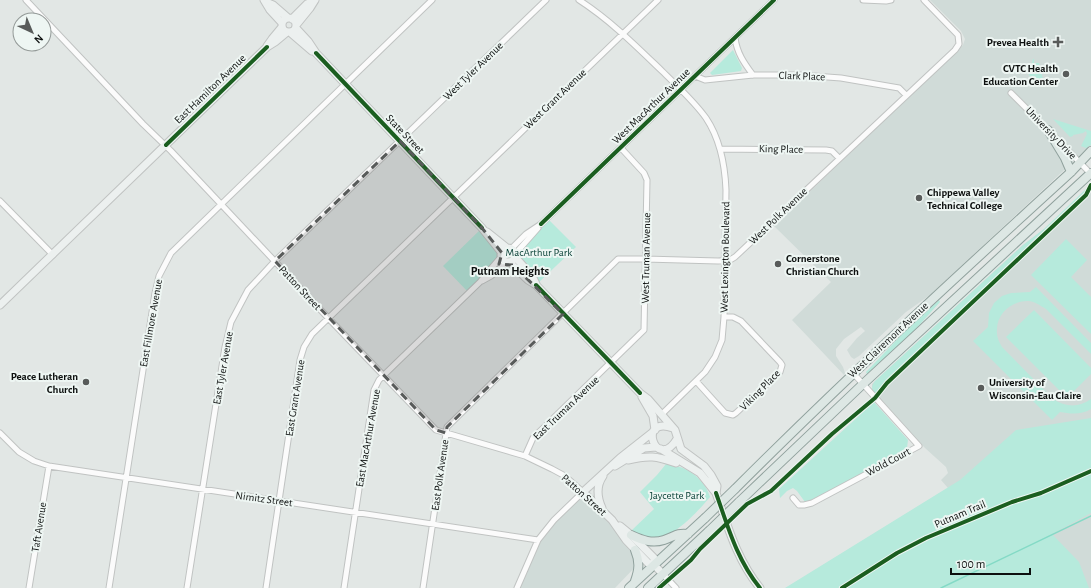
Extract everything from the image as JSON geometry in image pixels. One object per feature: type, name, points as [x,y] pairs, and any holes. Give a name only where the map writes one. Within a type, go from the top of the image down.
[{"type":"main road","name":"State Street","points":[[265,1],[270,10],[289,26],[304,45],[316,54],[400,141],[508,255],[528,280],[536,285],[611,364],[648,399],[673,428]]},
{"type":"main road","name":"East Hamilton Avenue","points":[[0,306],[267,47],[275,42],[289,26]]},
{"type":"main road","points":[[1048,130],[1065,158],[1071,172]]},
{"type":"main road","name":"West Clairemont Avenue","points":[[631,586],[705,518],[919,310],[1071,172],[1091,151]]},
{"type":"main road","name":"West Clairemont Avenue","points":[[648,588],[862,384],[1091,171]]},
{"type":"main road","name":"State Street","points":[[640,393],[653,416],[654,431]]},
{"type":"main road","points":[[583,492],[630,449],[661,426],[665,426],[673,428],[684,452],[698,462],[711,475],[717,486],[716,493]]},
{"type":"main road","points":[[654,431],[652,440],[658,448],[704,477],[716,493],[740,558],[760,588]]},
{"type":"main road","points":[[604,512],[599,502],[598,491],[600,480],[607,470],[625,461],[644,448],[672,446],[677,439]]},
{"type":"main road","points":[[625,461],[650,456],[660,457],[690,468]]},
{"type":"main road","name":"Patton Street","points":[[583,492],[654,558],[654,565]]},
{"type":"main road","name":"Patton Street","points":[[612,520],[635,550],[648,563],[654,565],[663,574]]},
{"type":"main road","points":[[631,535],[653,542],[664,540],[679,533],[688,534]]},
{"type":"main road","points":[[631,586],[638,573],[639,563],[635,550]]},
{"type":"street","name":"Patton Street","points":[[26,0],[144,124],[166,145],[328,318],[436,430],[525,456],[552,468],[565,476],[583,492]]},
{"type":"street","name":"East Fillmore Avenue","points":[[109,588],[159,276],[172,253],[432,0]]},
{"type":"street","name":"West Tyler Avenue","points":[[400,141],[546,0]]},
{"type":"street","name":"West Lexington Boulevard","points":[[579,0],[623,34],[681,90],[706,118],[721,149],[726,185],[724,330],[719,349],[711,365],[662,414]]},
{"type":"street","name":"West Grant Avenue","points":[[453,197],[658,0]]},
{"type":"street","name":"West MacArthur Avenue","points":[[508,255],[530,238],[541,224],[774,0]]},
{"type":"street","points":[[863,0],[891,0]]},
{"type":"street","name":"West Polk Avenue","points":[[724,261],[735,257],[955,50],[959,44],[958,35],[924,0]]},
{"type":"street","points":[[735,38],[737,49],[742,60],[753,74]]},
{"type":"street","name":"Clark Place","points":[[695,76],[705,80],[753,74],[800,74],[841,78],[899,88],[906,95]]},
{"type":"street","name":"University Drive","points":[[1011,93],[1080,162],[1091,171]]},
{"type":"street","name":"East Tyler Avenue","points":[[187,588],[231,322],[248,290],[400,141]]},
{"type":"street","name":"West Truman Avenue","points":[[611,364],[644,330],[647,180],[644,173],[621,148]]},
{"type":"street","name":"King Place","points":[[721,149],[826,150],[832,151],[839,158]]},
{"type":"street","name":"East Grant Avenue","points":[[266,588],[300,360],[304,346],[312,334],[328,318],[453,197]]},
{"type":"street","points":[[0,201],[53,255]]},
{"type":"street","name":"East MacArthur Avenue","points":[[344,588],[374,390],[383,376],[480,282],[492,276],[508,255]]},
{"type":"street","points":[[563,314],[618,259],[645,258],[724,261]]},
{"type":"street","name":"East Polk Avenue","points":[[423,588],[447,426],[563,314]]},
{"type":"street","name":"Viking Place","points":[[696,381],[725,413],[733,415],[780,372],[782,365],[780,362],[741,321],[733,317],[724,316]]},
{"type":"street","name":"East Truman Avenue","points":[[525,456],[533,438],[611,364]]},
{"type":"street","name":"Wold Court","points":[[792,498],[799,505],[804,506],[812,503],[919,446],[853,373]]},
{"type":"street","name":"Nimitz Street","points":[[0,433],[19,452],[34,461],[49,466],[538,540]]},
{"type":"street","name":"Taft Avenue","points":[[29,588],[49,466]]},
{"type":"street","points":[[517,588],[538,540],[554,520],[583,492]]},
{"type":"street","name":"Patton Street","points":[[663,574],[676,588]]},
{"type":"highlighted area","points":[[400,141],[482,228],[502,253],[499,264],[513,265],[563,314],[447,427],[446,433],[436,430],[275,261]]},
{"type":"shaded area","name":"Chippewa Valley Technical College","points":[[930,0],[1091,0],[1091,149],[1089,147],[930,295],[906,312],[859,356],[854,359],[847,350],[865,331],[861,327],[844,339],[836,349],[836,356],[843,367],[845,373],[844,375],[792,320],[831,282],[774,226],[963,45],[965,39],[961,31]]},
{"type":"shaded area","name":"University of Wisconsin-Eau Claire","points":[[1090,187],[1091,588],[786,588],[948,488],[941,480],[948,473],[946,467],[925,448],[874,393],[872,390],[872,384],[1023,245],[1044,229]]},
{"type":"shaded area","points":[[583,492],[612,520],[639,563],[615,588],[517,588],[538,540]]},
{"type":"green space","points":[[733,50],[742,68],[741,71],[712,75],[710,73]]},
{"type":"green space","points":[[1033,59],[1034,63],[1039,63],[1043,79],[1037,83],[1029,75],[1027,68],[1032,63]]},
{"type":"green space","points":[[1053,119],[1091,131],[1091,145],[1086,148],[1081,146],[1087,134],[1086,131],[1070,137]]},
{"type":"green space","points":[[1086,189],[1087,192],[1085,195],[888,380],[876,395],[872,388],[875,381],[1023,245],[1044,229]]},
{"type":"green space","name":"MacArthur Park","points":[[547,218],[576,247],[536,285],[510,263],[469,293],[443,266],[482,228],[509,248]]},
{"type":"green space","points":[[1066,239],[1087,260],[1071,277],[1091,297],[1091,334],[1031,275]]},
{"type":"green space","points":[[1036,287],[1091,343],[1091,354],[1046,309],[1029,301],[1023,301],[1012,305],[1003,313],[998,323],[997,334],[999,341],[1002,347],[1053,399],[1062,404],[1077,405],[1091,399],[1091,409],[1087,411],[1076,414],[1060,412],[1052,420],[973,341],[988,327],[989,313],[994,303],[1002,296],[1011,293],[1030,292]]},
{"type":"green space","points":[[939,300],[940,302],[914,331],[867,374],[866,372],[907,329]]},
{"type":"green space","points":[[1034,310],[1091,368],[1091,374],[1067,398],[1006,337]]},
{"type":"green space","points":[[874,402],[908,440],[907,448],[904,452],[807,502],[805,502],[793,488],[787,491],[780,498],[779,489]]},
{"type":"green space","points":[[1091,418],[1091,513],[1052,534],[1079,562],[1089,588],[785,588],[960,480],[1016,430]]},
{"type":"green space","name":"Jaycette Park","points":[[666,464],[682,468],[692,473],[705,486],[710,497],[686,522],[670,533],[663,537],[646,537],[632,530],[654,509],[640,492]]},
{"type":"waterway","points":[[941,588],[1091,516]]},
{"type":"cycle path","points":[[541,224],[774,0]]},
{"type":"cycle path","points":[[166,145],[267,47]]},
{"type":"cycle path","points":[[316,53],[482,228]]},
{"type":"cycle path","points":[[659,588],[691,560],[700,549],[747,504],[771,491],[832,434],[875,398],[887,383],[1086,195],[1091,185]]},
{"type":"cycle path","points":[[536,285],[640,393]]},
{"type":"cycle path","name":"Putnam Trail","points":[[842,588],[897,553],[926,538],[1012,502],[1041,493],[1091,471]]},
{"type":"cycle path","points":[[716,493],[739,555],[760,588]]},
{"type":"place","name":"Prevea Health","points":[[1058,42]]},
{"type":"place","name":"CVTC Health Education Center","points":[[1066,74]]},
{"type":"place","name":"Chippewa Valley Technical College","points":[[919,198]]},
{"type":"place","name":"Cornerstone Christian Church","points":[[778,264]]},
{"type":"place","name":"Peace Lutheran Church","points":[[86,382]]},
{"type":"place","name":"University of Wisconsin-Eau Claire","points":[[981,388]]},
{"type":"district","name":"Putnam Heights","points":[[510,271]]}]
